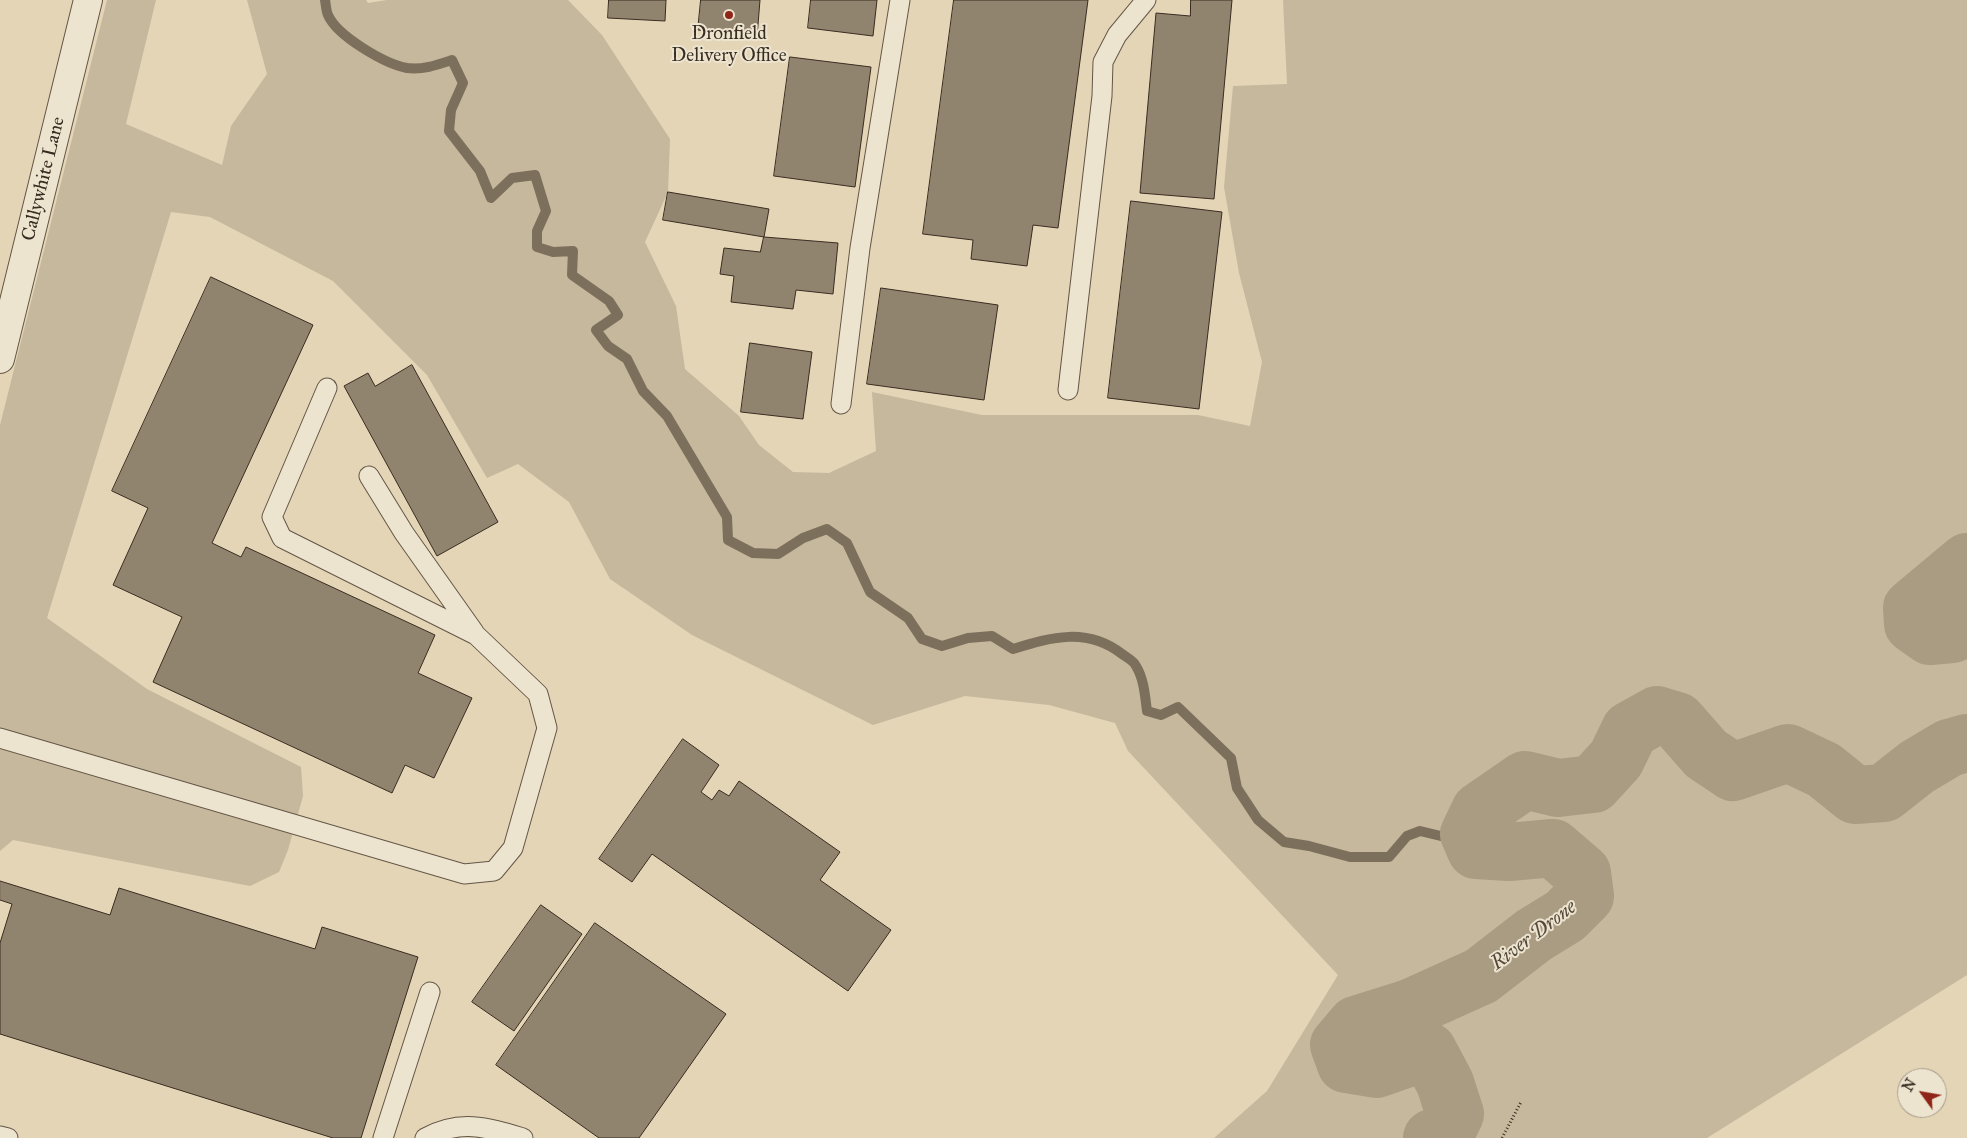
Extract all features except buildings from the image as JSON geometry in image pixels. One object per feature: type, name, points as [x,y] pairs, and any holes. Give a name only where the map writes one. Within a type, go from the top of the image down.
[{"type":"street","name":"Callywhite Lane","points":[[0,359],[88,0]]},
{"type":"lane","points":[[841,404],[860,248],[900,0]]},
{"type":"lane","points":[[1068,390],[1102,96],[1103,62],[1118,35],[1146,0]]},
{"type":"lane","points":[[327,388],[272,517],[282,538],[476,635]]},
{"type":"lane","points":[[0,738],[464,874],[494,871],[513,848],[547,728],[538,694],[476,635],[404,533],[369,476]]},
{"type":"lane","points":[[383,1138],[430,992]]},
{"type":"lane","points":[[425,1138],[442,1128],[484,1126],[523,1138]]},
{"type":"lane","points":[[0,1136],[8,1138]]},
{"type":"path","points":[[1502,1138],[1521,1102]]},
{"type":"shaded area","points":[[107,0],[156,0],[126,124],[222,165],[231,126],[267,74],[247,0],[366,0],[368,3],[387,0],[568,0],[602,35],[670,139],[668,192],[645,242],[676,306],[685,369],[739,416],[759,445],[793,472],[829,473],[876,451],[872,392],[982,415],[1198,415],[1250,426],[1262,362],[1239,273],[1224,187],[1233,86],[1287,84],[1283,0],[1967,0],[1967,975],[1707,1138],[1214,1138],[1267,1091],[1338,975],[1128,751],[1115,723],[1049,705],[965,696],[873,725],[692,635],[610,579],[569,502],[518,464],[487,478],[427,375],[333,281],[210,217],[171,212],[47,618],[147,689],[301,767],[303,796],[288,850],[279,872],[250,886],[13,840],[0,851],[0,425]]},
{"type":"waterway","points":[[325,0],[328,15],[341,32],[363,48],[387,61],[407,68],[419,68],[430,67],[452,60],[463,83],[451,110],[449,131],[480,171],[491,198],[512,178],[535,175],[546,211],[537,231],[537,247],[553,252],[573,251],[572,275],[609,301],[618,315],[596,330],[608,346],[627,359],[643,391],[667,416],[727,517],[728,540],[753,553],[778,554],[803,538],[827,529],[847,543],[870,592],[908,618],[922,639],[942,646],[968,638],[992,636],[1013,649],[1055,638],[1069,637],[1096,640],[1109,646],[1135,664],[1142,682],[1147,711],[1161,715],[1178,707],[1231,758],[1237,788],[1258,820],[1284,842],[1309,846],[1350,857],[1389,857],[1407,836],[1420,831],[1445,837],[1469,834]]},
{"type":"waterway","name":"River Drone","points":[[1967,562],[1912,608],[1913,624],[1930,636],[1952,634],[1967,628]]},
{"type":"waterway","name":"River Drone","points":[[1432,1138],[1444,1137],[1455,1114],[1445,1083],[1428,1051],[1376,1069],[1346,1064],[1339,1045],[1356,1025],[1410,1008],[1481,976],[1534,935],[1565,916],[1585,896],[1582,873],[1553,848],[1509,852],[1476,850],[1469,834],[1480,811],[1525,780],[1558,788],[1593,784],[1616,759],[1630,730],[1657,715],[1677,721],[1706,754],[1733,772],[1788,753],[1824,770],[1855,795],[1884,793],[1917,767],[1949,748],[1967,743]]},
{"type":"place","name":"Dronfield Delivery Office","points":[[729,15]]}]
